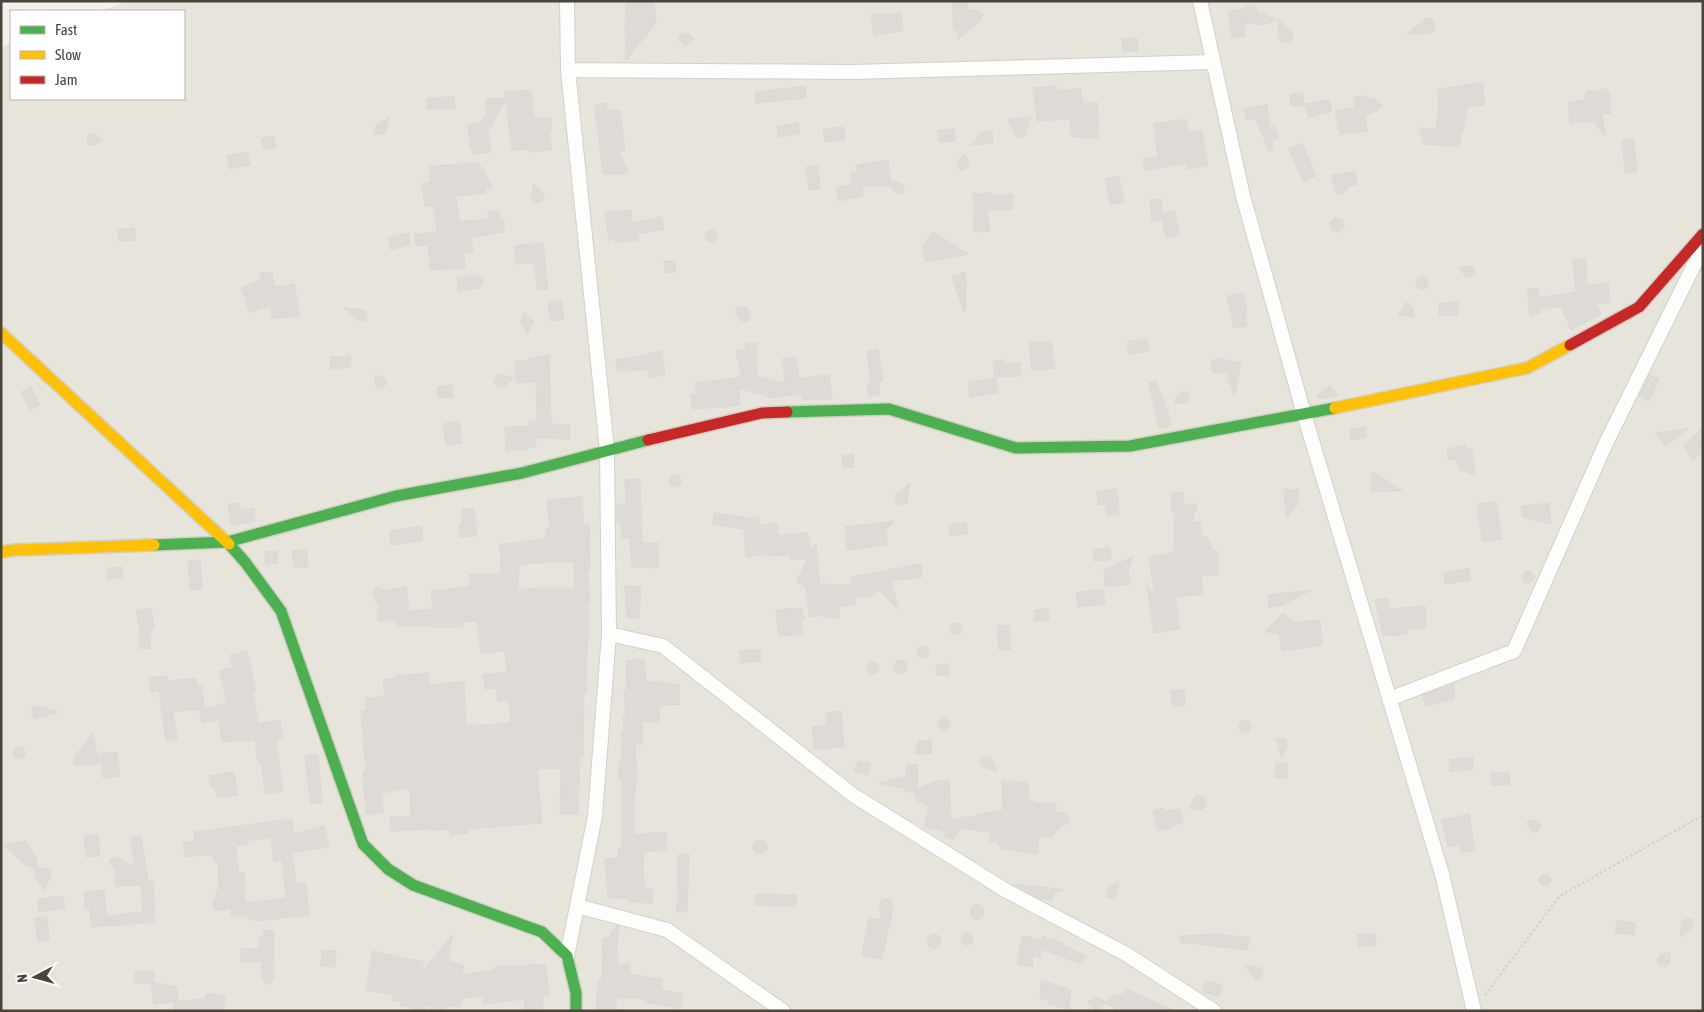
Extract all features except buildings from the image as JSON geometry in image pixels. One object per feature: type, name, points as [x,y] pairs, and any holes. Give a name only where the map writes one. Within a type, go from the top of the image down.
[{"type":"street","points":[[567,1],[568,70],[607,450],[609,634],[595,816],[567,956],[576,993],[576,1011]]},
{"type":"street","points":[[1200,1],[1243,196],[1304,414],[1442,874],[1473,1010]]},
{"type":"street","points":[[568,70],[851,72],[1213,62]]},
{"type":"street","points":[[1,552],[227,542],[396,496],[522,474],[607,450],[762,414],[889,409],[1016,448],[1130,446],[1304,414],[1527,368],[1639,307],[1703,234]]},
{"type":"street","points":[[1389,699],[1514,651],[1606,443],[1703,247]]},
{"type":"street","points":[[1,333],[227,542],[245,562],[282,611],[362,844],[388,869],[413,885],[542,932],[567,956]]},
{"type":"street","points":[[609,634],[662,646],[853,795],[1005,890],[1126,954],[1214,1011]]},
{"type":"street","points":[[577,906],[667,930],[784,1011]]},
{"type":"path","points":[[1473,1010],[1560,896],[1703,815]]},
{"type":"shaded area","points":[[128,1],[1703,1],[1703,1011],[1,1011],[1,47],[10,43],[10,100],[185,100],[185,10],[103,10]]},
{"type":"traffic: fast","points":[[787,412],[889,409],[1016,448],[1130,446],[1335,408]]},
{"type":"traffic: fast","points":[[154,545],[227,542],[396,496],[522,473],[648,440]]},
{"type":"traffic: fast","points":[[229,544],[245,562],[281,611],[363,844],[388,869],[413,885],[542,932],[567,956],[576,993],[576,1011]]},
{"type":"traffic: slow","points":[[1,333],[229,544]]},
{"type":"traffic: slow","points":[[1335,408],[1527,368],[1570,345]]},
{"type":"traffic: slow","points":[[1,552],[154,545]]},
{"type":"traffic: jam","points":[[1570,345],[1639,307],[1703,234]]},
{"type":"traffic: jam","points":[[648,440],[762,413],[787,412]]}]
